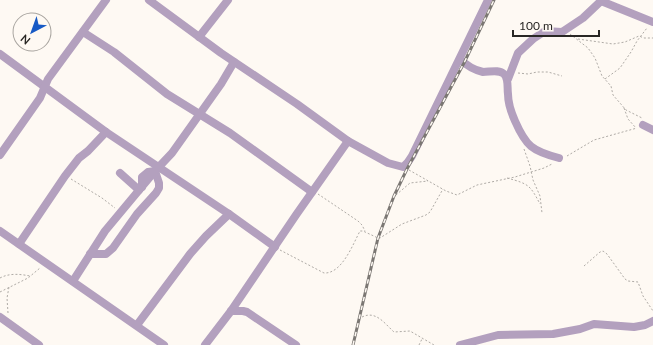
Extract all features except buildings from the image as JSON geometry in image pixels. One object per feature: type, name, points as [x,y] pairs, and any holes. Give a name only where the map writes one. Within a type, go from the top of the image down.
[{"type":"street","points":[[0,155],[40,98],[44,87],[106,0]]},
{"type":"street","points":[[149,0],[234,62],[297,104],[348,141],[388,163],[403,167],[412,156],[488,0]]},
{"type":"street","points":[[200,37],[228,0]]},
{"type":"street","points":[[559,158],[541,152],[528,144],[523,138],[509,106],[509,76],[518,53],[538,35],[545,31],[562,32],[583,18],[602,1],[652,22]]},
{"type":"street","points":[[83,32],[114,52],[168,94],[230,133],[312,191]]},
{"type":"street","points":[[0,54],[157,169],[230,214],[274,247]]},
{"type":"street","points":[[460,59],[473,69],[479,71],[499,71],[509,76]]},
{"type":"street","points":[[73,281],[105,231],[140,188],[172,153],[221,84],[234,62]]},
{"type":"street","points":[[499,71],[514,62]]},
{"type":"street","points":[[641,124],[653,130]]},
{"type":"street","points":[[19,244],[65,176],[79,158],[88,151],[106,132]]},
{"type":"street","points":[[205,345],[231,311],[312,191],[348,141]]},
{"type":"street","points":[[90,254],[106,254],[113,248],[137,214],[159,188],[157,169]]},
{"type":"street","points":[[120,173],[140,188]]},
{"type":"street","points":[[137,325],[190,254],[206,236],[230,214]]},
{"type":"street","points":[[0,231],[44,260],[164,345]]},
{"type":"street","points":[[231,311],[247,312],[296,345]]},
{"type":"street","points":[[0,317],[39,345]]},
{"type":"street","points":[[460,345],[498,335],[553,334],[580,329],[594,324],[634,327],[645,325],[653,321]]},
{"type":"path","points":[[605,79],[620,68],[652,22]]},
{"type":"path","points":[[562,32],[573,35],[588,48],[595,58],[605,79],[611,86],[614,95],[641,124]]},
{"type":"path","points":[[578,39],[613,44],[625,42],[641,36],[644,38],[653,38]]},
{"type":"path","points":[[509,76],[537,72],[548,72],[562,76]]},
{"type":"path","points":[[624,107],[628,119],[641,124]]},
{"type":"path","points":[[403,167],[443,190],[456,194],[477,185],[515,177],[544,168],[559,158],[575,152],[594,140],[641,124]]},
{"type":"path","points":[[522,145],[533,180],[540,196],[542,214]]},
{"type":"path","points":[[65,176],[102,198],[120,212]]},
{"type":"path","points":[[507,178],[518,181],[530,187],[541,205]]},
{"type":"path","points":[[396,195],[410,183],[428,181]]},
{"type":"path","points":[[274,247],[316,270],[328,273],[336,269],[352,249],[360,232],[365,232],[380,238],[402,224],[426,215],[430,212],[443,190]]},
{"type":"path","points":[[312,191],[358,221],[362,225],[365,232]]},
{"type":"path","points":[[584,266],[600,252],[607,254],[628,281],[638,282],[643,296],[653,310]]},
{"type":"path","points":[[0,292],[31,276],[40,268],[44,260]]},
{"type":"path","points":[[0,278],[16,274],[31,276]]},
{"type":"path","points":[[9,287],[7,298],[11,326]]},
{"type":"path","points":[[362,317],[366,315],[377,317],[382,319],[394,332],[410,331],[434,345]]},
{"type":"path","points":[[419,345],[422,339]]},
{"type":"railway","points":[[353,345],[378,238],[394,196],[464,63],[494,0]]}]
